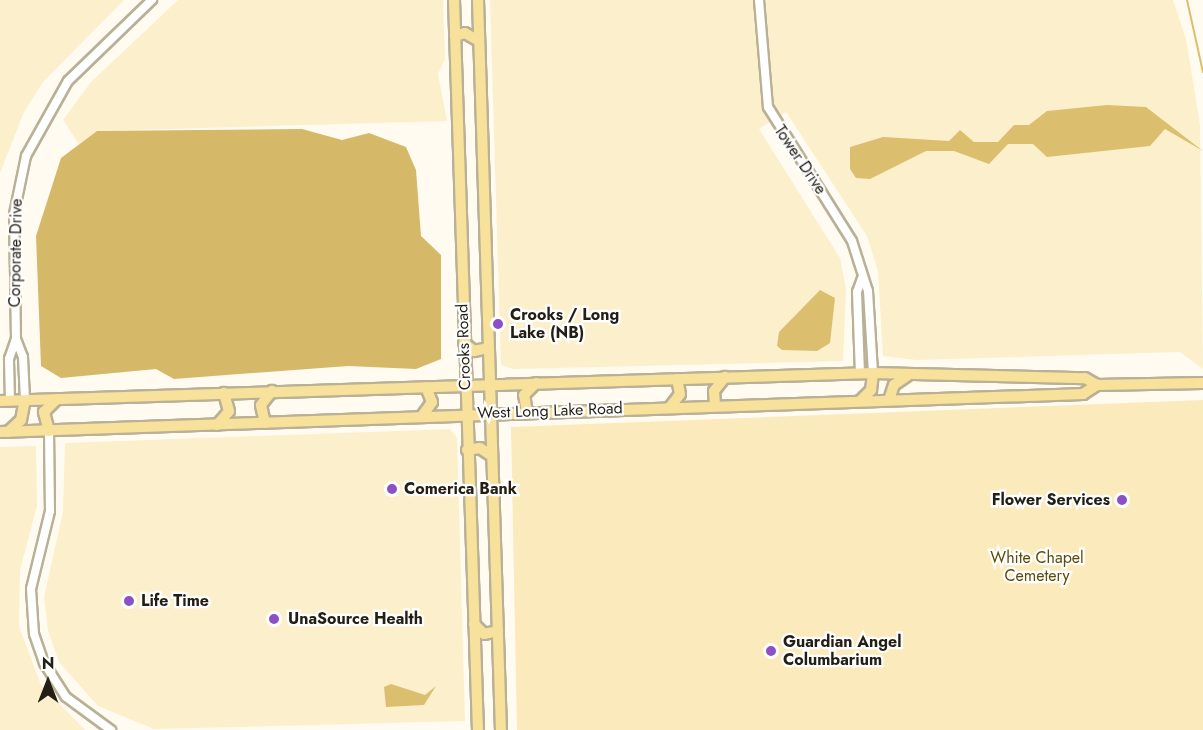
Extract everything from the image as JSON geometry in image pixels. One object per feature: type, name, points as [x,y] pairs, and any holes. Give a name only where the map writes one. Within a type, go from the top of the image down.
[{"type":"main road","name":"Crooks Road","points":[[454,0],[478,730]]},
{"type":"main road","name":"Crooks Road","points":[[478,0],[501,730]]},
{"type":"main road","points":[[455,36],[465,33],[479,41]]},
{"type":"main road","points":[[464,343],[474,351],[488,348]]},
{"type":"main road","points":[[860,401],[871,390],[873,373]]},
{"type":"main road","name":"West Long Lake Road","points":[[5,401],[873,373],[1085,378],[1097,385],[1203,383]]},
{"type":"main road","points":[[889,400],[894,385],[911,374]]},
{"type":"main road","points":[[996,397],[1002,390],[1001,376]]},
{"type":"main road","points":[[715,405],[714,391],[724,377]]},
{"type":"main road","points":[[670,406],[680,394],[677,379]]},
{"type":"main road","points":[[527,413],[524,395],[536,383]]},
{"type":"main road","name":"West Long Lake Road","points":[[4,432],[670,406],[1083,394],[1097,385]]},
{"type":"main road","points":[[422,416],[432,402],[426,387]]},
{"type":"main road","points":[[265,423],[261,405],[272,391]]},
{"type":"main road","points":[[217,425],[229,411],[224,393]]},
{"type":"main road","points":[[49,431],[44,412],[57,399]]},
{"type":"main road","points":[[4,432],[21,420],[25,400]]},
{"type":"main road","points":[[467,450],[480,448],[492,456]]},
{"type":"main road","points":[[474,623],[484,634],[498,631]]},
{"type":"street","name":"Corporate Drive","points":[[5,401],[9,359],[16,339],[14,214],[30,145],[68,81],[152,0]]},
{"type":"street","name":"Tower Drive","points":[[759,0],[768,107],[781,135],[847,231],[868,291],[873,373]]},
{"type":"street","name":"Tower Drive","points":[[860,374],[857,292],[862,278]]},
{"type":"street","name":"Corporate Drive","points":[[16,339],[23,357],[25,400]]},
{"type":"street","points":[[49,431],[50,511],[31,589],[34,634],[44,663],[66,697],[111,730]]},
{"type":"shaded area","points":[[0,0],[124,0],[43,82],[24,112],[0,173]]},
{"type":"shaded area","points":[[178,0],[443,0],[445,59],[438,74],[447,121],[97,131],[79,144],[63,120],[91,82]]},
{"type":"shaded area","points":[[490,0],[1173,0],[1186,39],[1200,125],[1203,369],[1180,352],[917,360],[883,356],[878,271],[867,236],[786,112],[759,129],[840,258],[846,289],[843,361],[513,369],[501,365]]},
{"type":"shaded area","points":[[1107,105],[1146,107],[1203,151],[1165,129],[1150,146],[1047,157],[1033,144],[1008,144],[989,164],[954,151],[926,151],[870,179],[856,178],[850,169],[850,147],[883,137],[949,141],[960,130],[974,142],[998,142],[1014,125],[1029,125],[1047,111]]},
{"type":"shaded area","points":[[302,129],[342,140],[369,133],[406,147],[416,170],[421,236],[441,255],[441,359],[416,369],[348,366],[174,379],[156,369],[61,378],[41,366],[36,236],[61,158],[97,131]]},
{"type":"shaded area","points":[[820,290],[835,298],[830,343],[817,351],[782,350],[777,346],[779,332]]},
{"type":"shaded area","points":[[450,429],[457,438],[465,721],[154,729],[98,706],[59,662],[48,631],[44,597],[63,512],[65,443]]},
{"type":"shaded area","points":[[36,446],[37,506],[20,570],[19,626],[41,685],[85,730],[0,730],[0,447]]},
{"type":"shaded area","points":[[391,684],[425,695],[436,686],[424,705],[386,707],[384,687]]},
{"type":"green space","points":[[861,292],[865,292],[866,358]]},
{"type":"green space","name":"White Chapel Cemetery","points":[[1203,400],[1203,730],[517,730],[511,427]]},
{"type":"waterway","points":[[1187,0],[1203,72]]},
{"type":"place","name":"Crooks / Long Lake (NB)","points":[[498,324]]},
{"type":"place","name":"Comerica Bank","points":[[392,489]]},
{"type":"place","name":"Flower Services","points":[[1122,500]]},
{"type":"place","name":"Life Time","points":[[129,601]]},
{"type":"place","name":"UnaSource Health","points":[[274,619]]},
{"type":"place","name":"Guardian Angel Columbarium","points":[[771,651]]}]
